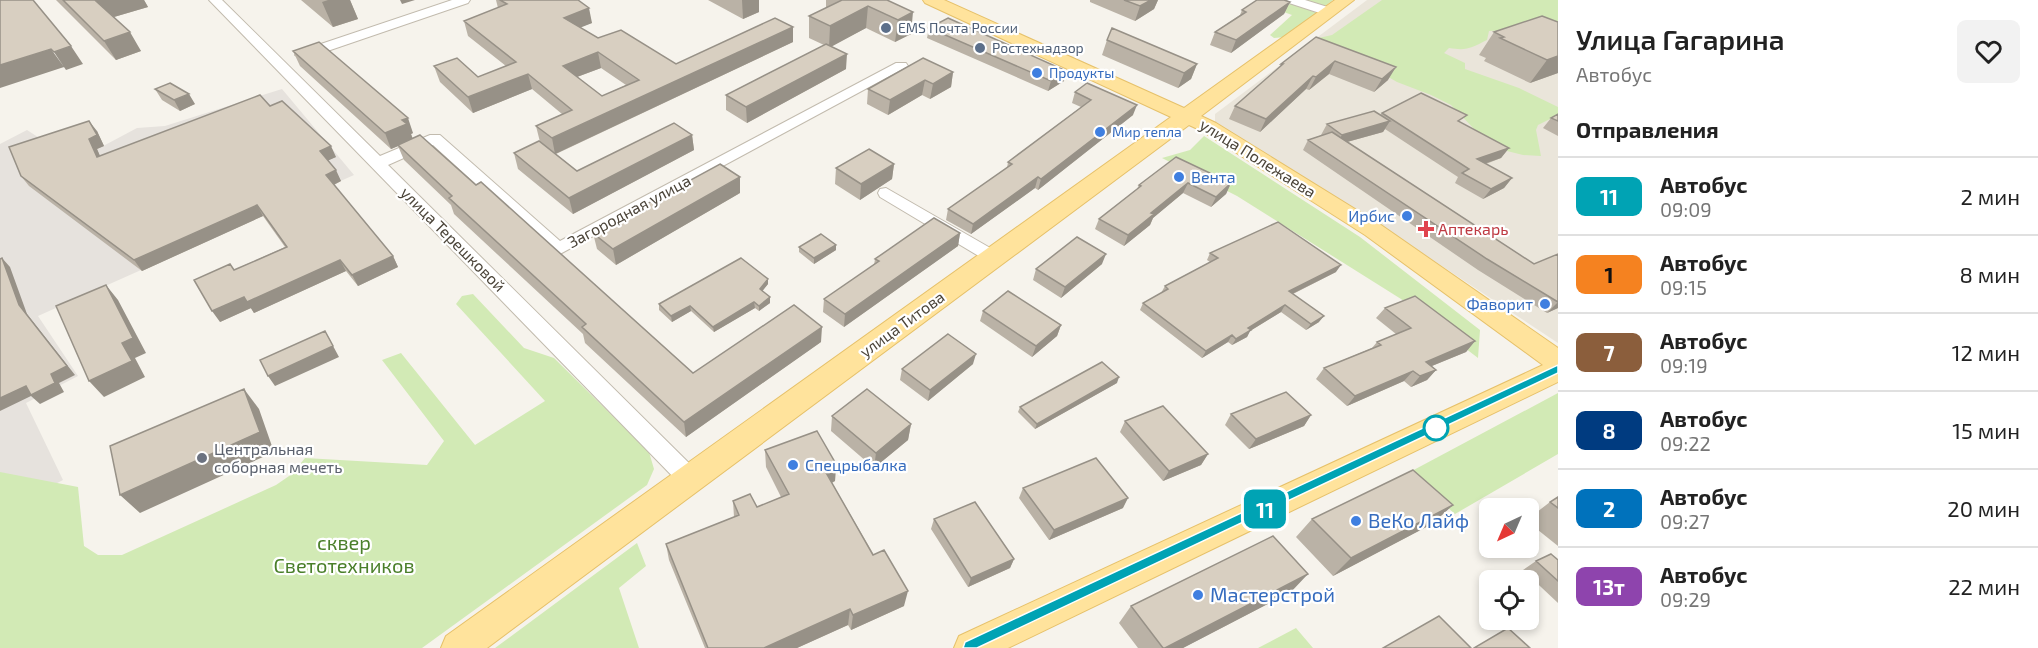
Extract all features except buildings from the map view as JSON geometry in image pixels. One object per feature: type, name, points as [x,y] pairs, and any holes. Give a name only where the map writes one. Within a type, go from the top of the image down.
[{"type":"main road","name":"улица Полежаева","points":[[931,0],[1188,116],[1373,230],[1558,362]]},
{"type":"main road","name":"улица Титова","points":[[458,648],[1346,0]]},
{"type":"main road","points":[[971,648],[1558,370]]},
{"type":"street","name":"улица Терешковой","points":[[216,0],[690,478]]},
{"type":"street","points":[[279,62],[464,0]]},
{"type":"street","points":[[1293,0],[1329,12]]},
{"type":"street","name":"Загородная улица","points":[[378,163],[435,138],[558,249],[901,66]]},
{"type":"street","points":[[886,193],[993,257]]},
{"type":"shaded area","points":[[1367,0],[1558,0],[1558,343],[1374,221],[1215,123],[1215,114]]},
{"type":"shaded area","points":[[282,89],[354,175],[38,316],[78,376],[26,403],[63,480],[23,501],[0,473],[0,144],[27,130],[75,161],[137,128],[165,126]]},
{"type":"green space","points":[[1289,0],[1333,0],[1286,37],[1274,38],[1270,35],[1292,15],[1281,11],[1292,2]]},
{"type":"green space","points":[[1382,0],[1558,0],[1558,44],[1508,30],[1489,31],[1487,40],[1477,45],[1465,49],[1449,48],[1444,53],[1465,63],[1465,69],[1519,88],[1558,107],[1558,115],[1538,125],[1536,130],[1541,156],[1523,155],[1503,150],[1477,132],[1451,105],[1397,82],[1364,63],[1311,42],[1314,39],[1332,35]]},
{"type":"green space","points":[[1204,136],[1360,237],[1480,330],[1478,358],[1401,299],[1237,196],[1162,158],[1190,150]]},
{"type":"green space","name":"сквер Светотехников","points":[[473,294],[524,348],[554,358],[649,452],[654,469],[647,485],[422,648],[0,648],[0,472],[78,487],[84,546],[98,555],[122,555],[276,485],[292,474],[305,458],[427,465],[444,441],[382,360],[401,353],[475,445],[545,401],[456,304],[462,296]]},
{"type":"green space","points":[[1558,393],[1558,454],[1455,514],[1408,473]]},
{"type":"green space","points":[[637,543],[646,566],[619,588],[639,648],[495,648]]},
{"type":"green space","points":[[1296,628],[1313,648],[1258,648]]},
{"type":"bus line","name":"11","points":[[971,648],[1558,370]]},
{"type":"place","name":"EMS Почта России","points":[[886,28]]},
{"type":"place","name":"Ростехнадзор","points":[[980,48]]},
{"type":"place","name":"Продукты","points":[[1037,73]]},
{"type":"place","name":"Мир тепла","points":[[1100,132]]},
{"type":"place","name":"Вента","points":[[1179,177]]},
{"type":"place","name":"Ирбис","points":[[1407,216]]},
{"type":"place","name":"Аптекарь","points":[[1426,229]]},
{"type":"place","name":"Фаворит","points":[[1545,304]]},
{"type":"place","name":"Центральная соборная мечеть","points":[[202,458]]},
{"type":"place","name":"Спецрыбалка","points":[[793,465]]},
{"type":"place","name":"ВеКо Лайф","points":[[1356,521]]},
{"type":"place","name":"Мастерстрой","points":[[1198,595]]}]
